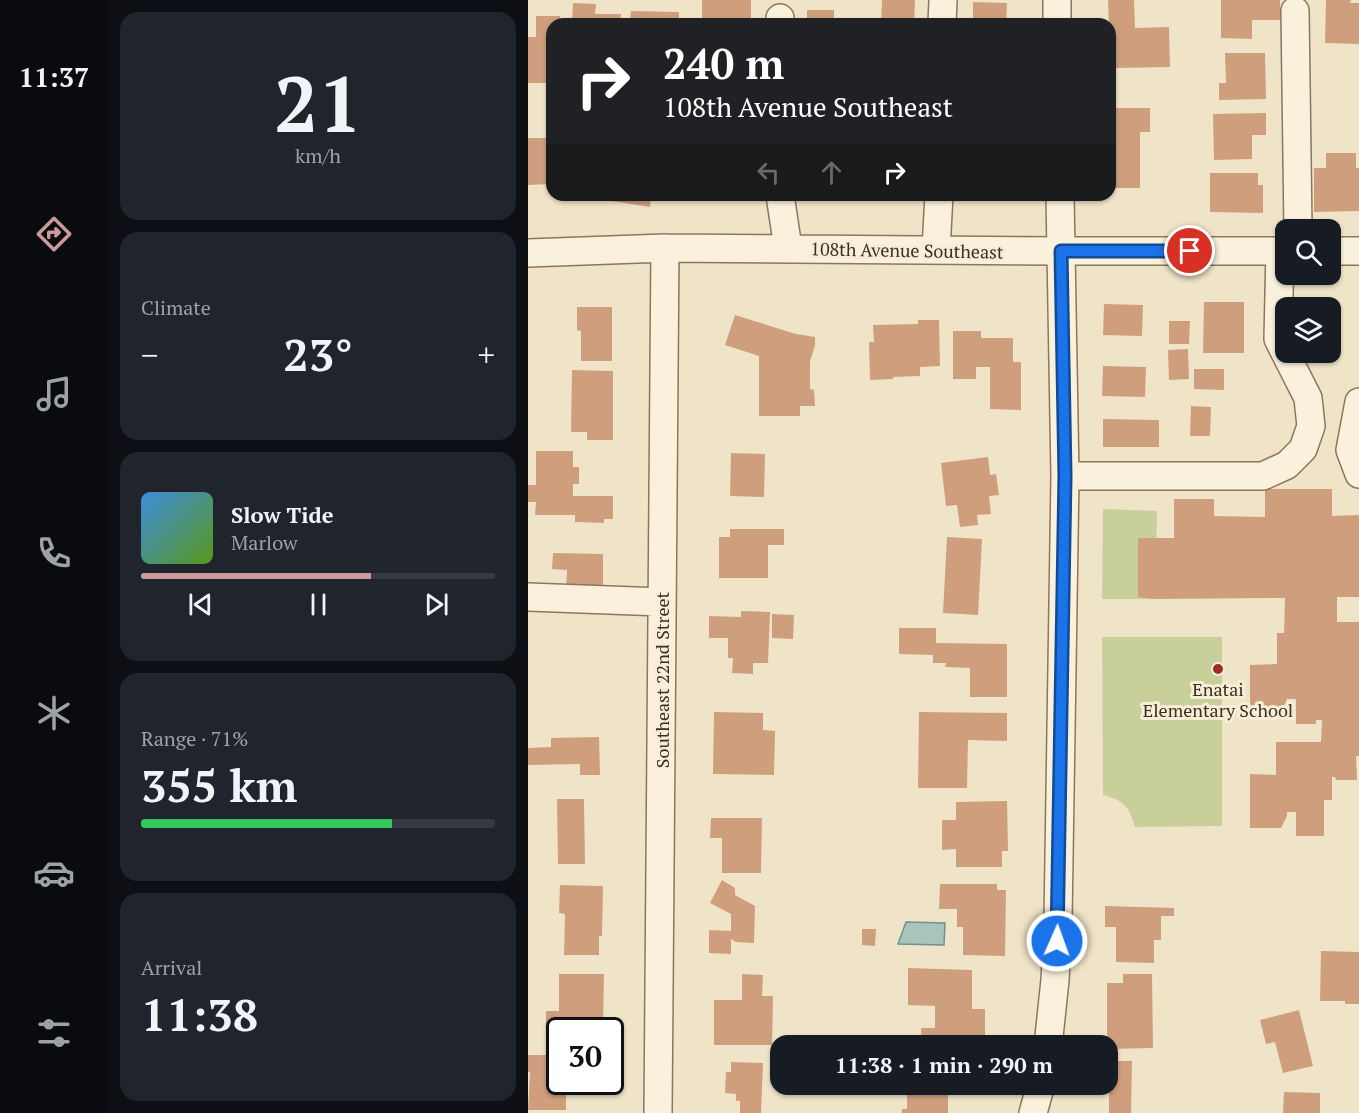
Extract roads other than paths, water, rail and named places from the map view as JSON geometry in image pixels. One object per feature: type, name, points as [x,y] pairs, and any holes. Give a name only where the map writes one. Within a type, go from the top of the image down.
[{"type":"street","points":[[942,18],[943,0]]},
{"type":"street","points":[[1057,0],[1057,18]]},
{"type":"street","points":[[1295,11],[1298,219]]},
{"type":"street","points":[[781,201],[788,248]]},
{"type":"street","points":[[936,250],[939,201]]},
{"type":"street","points":[[1049,1035],[1058,921],[1065,476],[1060,201]]},
{"type":"street","name":"108th Avenue Southeast","points":[[528,253],[665,248],[1275,251]]},
{"type":"street","name":"Southeast 22nd Street","points":[[658,1113],[665,248]]},
{"type":"street","points":[[1341,251],[1359,251]]},
{"type":"street","points":[[1065,476],[1263,476],[1287,465],[1303,449],[1311,426],[1308,398],[1278,339],[1281,285]]},
{"type":"street","points":[[1359,402],[1350,450],[1359,474]]},
{"type":"street","points":[[528,597],[662,602]]},
{"type":"street","points":[[1033,1113],[1038,1095]]},
{"type":"water","points":[[906,922],[945,923],[944,945],[898,944]]},
{"type":"place","name":"Enatai Elementary School","points":[[1218,669]]}]
